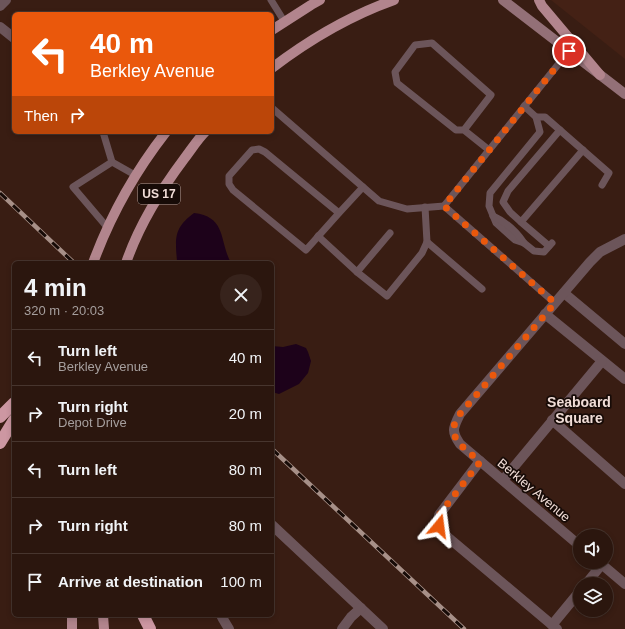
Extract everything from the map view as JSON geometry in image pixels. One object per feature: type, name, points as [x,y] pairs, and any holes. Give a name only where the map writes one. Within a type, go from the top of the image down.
[{"type":"highway","points":[[0,417],[12,405]]},
{"type":"highway","points":[[0,443],[12,423]]},
{"type":"highway","points":[[144,617],[150,629]]},
{"type":"main road","points":[[274,28],[320,0]]},
{"type":"main road","points":[[274,67],[307,42],[338,24],[372,8],[394,0]]},
{"type":"main road","points":[[502,0],[625,94]]},
{"type":"main road","points":[[539,0],[542,6],[600,75]]},
{"type":"main road","name":"US 17","points":[[94,261],[114,212],[135,175],[165,134]]},
{"type":"main road","name":"US 17","points":[[127,261],[141,226],[154,202],[168,179],[203,134]]},
{"type":"main road","points":[[72,617],[72,629]]},
{"type":"main road","points":[[103,617],[104,629]]},
{"type":"street","points":[[0,6],[6,0]]},
{"type":"street","points":[[0,27],[12,36]]},
{"type":"street","points":[[625,239],[600,252],[545,314],[625,379]]},
{"type":"street","points":[[564,293],[625,344]]},
{"type":"street","name":"Berkley Avenue","points":[[545,314],[460,414],[454,427],[454,436],[460,444],[480,462],[573,540]]},
{"type":"street","points":[[503,480],[602,361]]},
{"type":"street","points":[[552,420],[625,484]]},
{"type":"street","points":[[480,462],[439,515],[439,526],[444,534],[554,627],[573,601]]},
{"type":"street","points":[[274,527],[383,629]]},
{"type":"street","points":[[608,569],[625,584]]},
{"type":"street","points":[[342,629],[351,617],[361,608]]},
{"type":"street","points":[[222,617],[229,629]]},
{"type":"lane","points":[[272,0],[284,21]]},
{"type":"lane","points":[[464,130],[491,95],[432,42],[415,45],[395,72],[397,83],[456,130],[464,130],[489,150]]},
{"type":"lane","points":[[444,206],[569,51]]},
{"type":"lane","points":[[524,106],[536,117],[540,132],[490,193],[489,206],[493,216],[503,220],[519,235],[524,243],[534,251],[544,252],[550,244],[521,222],[510,212],[503,202],[508,191],[560,130]]},
{"type":"lane","points":[[274,110],[379,200],[407,209],[444,206],[555,303]]},
{"type":"lane","points":[[536,117],[545,117],[609,173],[602,185]]},
{"type":"lane","points":[[104,134],[112,162],[135,175]]},
{"type":"lane","points":[[338,213],[265,152],[259,149],[252,150],[229,176],[229,184],[233,190],[306,250],[338,213],[364,187]]},
{"type":"lane","points":[[521,222],[583,150]]},
{"type":"lane","points":[[107,227],[73,187],[112,162]]},
{"type":"lane","points":[[318,236],[357,272],[387,296],[422,253],[427,242],[425,207]]},
{"type":"lane","points":[[357,272],[390,233]]},
{"type":"lane","points":[[427,242],[482,289]]},
{"type":"shaded area","points":[[551,0],[625,0],[625,59]]},
{"type":"shaded area","points":[[194,213],[205,215],[212,219],[220,231],[230,261],[177,261],[177,234],[179,228],[187,218]]},
{"type":"shaded area","points":[[296,344],[306,348],[311,361],[308,373],[299,384],[279,394],[274,393],[274,346],[283,347]]},
{"type":"railway","points":[[0,193],[72,261]]},
{"type":"railway","points":[[274,451],[464,629]]},
{"type":"district","name":"Seaboard Square","points":[[579,410]]},
{"type":"route","points":[[439,526],[439,515],[480,462],[460,444],[454,436],[454,427],[460,414],[555,303],[444,206],[569,51]]}]
